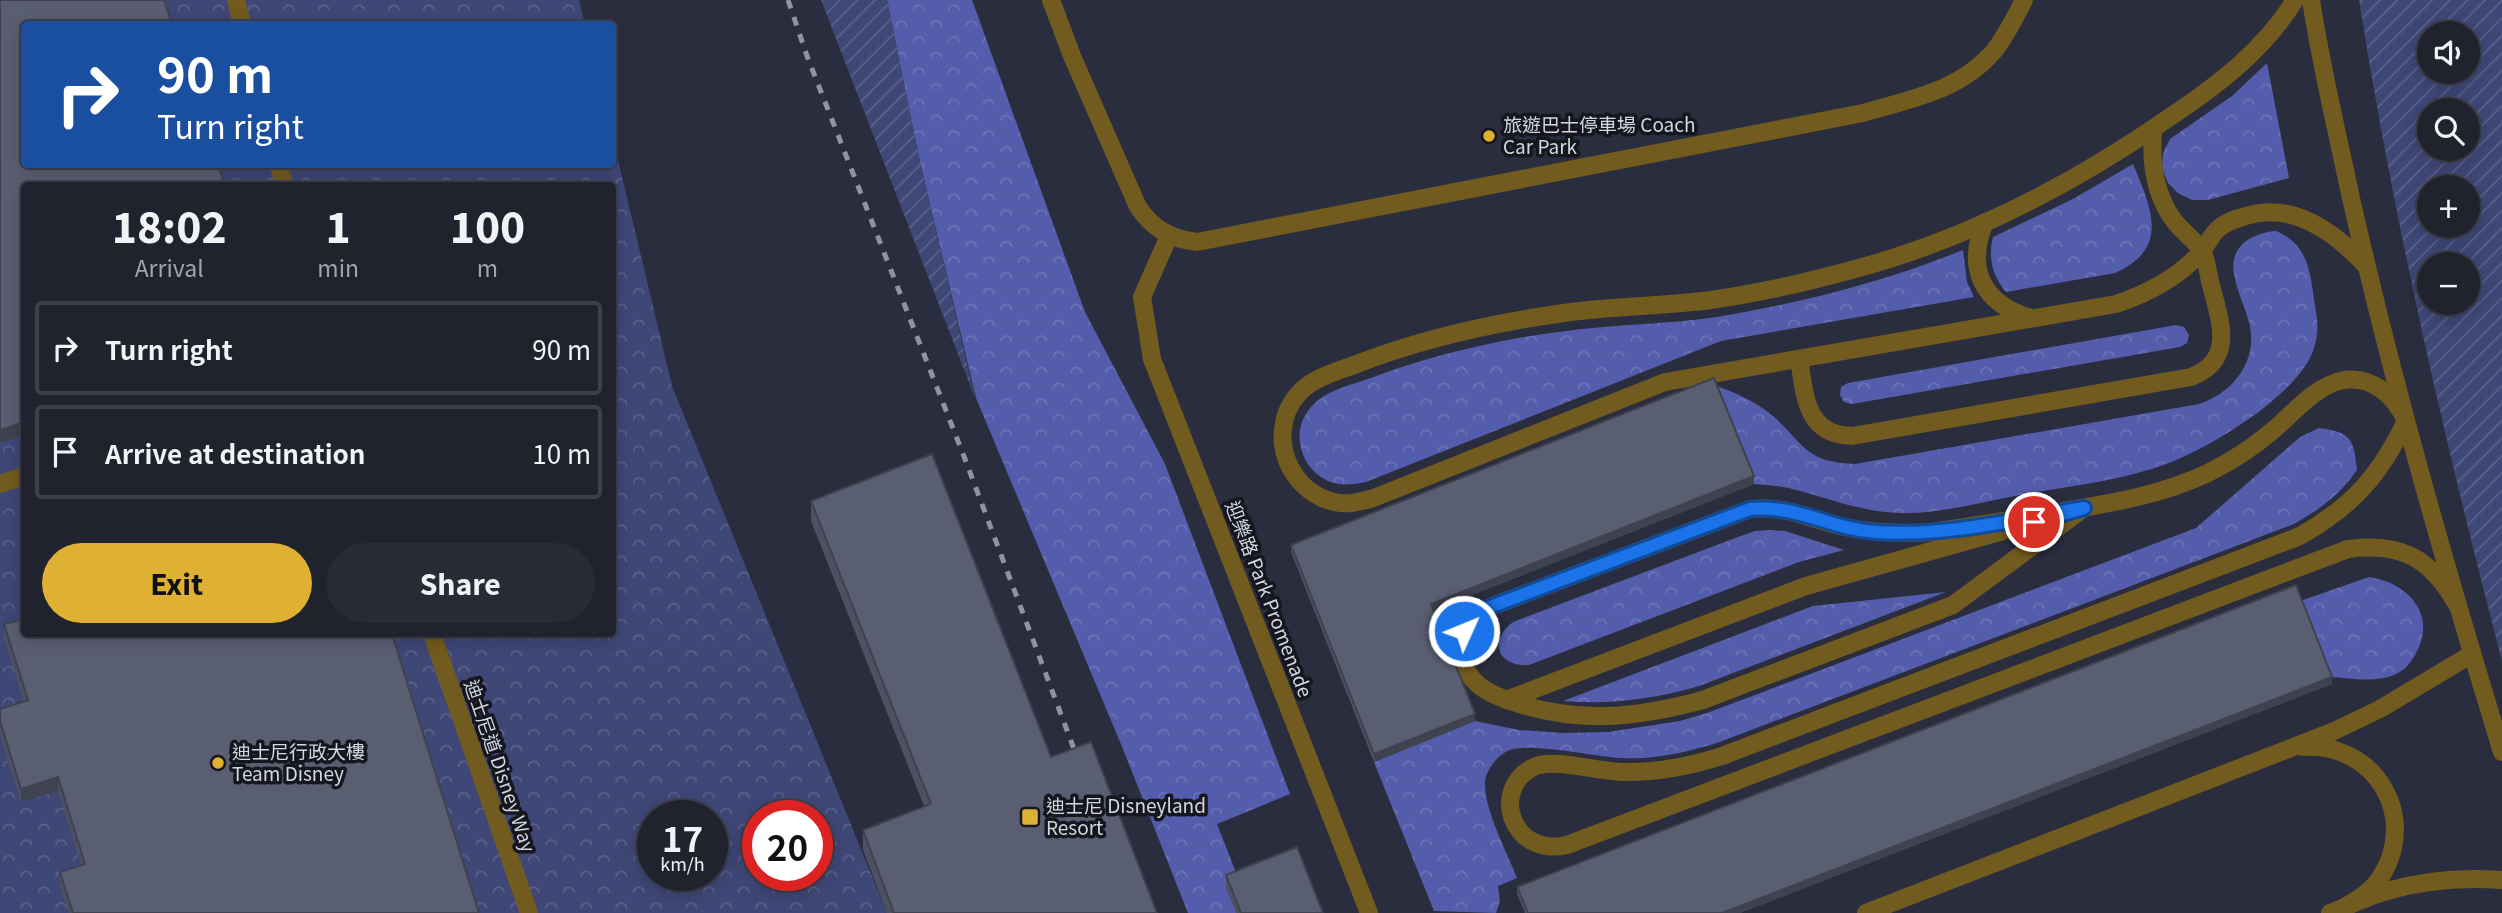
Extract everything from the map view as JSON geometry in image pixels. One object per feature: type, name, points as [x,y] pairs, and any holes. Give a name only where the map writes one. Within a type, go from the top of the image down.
[{"type":"street","points":[[236,0],[241,21]]},
{"type":"street","points":[[1051,0],[1072,56],[1138,206],[1146,219],[1169,236],[1197,242],[1863,113],[1939,91],[1967,75],[1994,51],[2024,0]]},
{"type":"street","points":[[2295,0],[2271,33],[2221,82],[2152,130],[2064,184],[1985,222],[1928,245],[1857,268],[1785,286],[1712,299],[1573,312],[1509,322],[1445,335],[1383,354],[1322,377],[1305,387],[1292,402],[1284,421],[1282,441],[1286,461],[1297,479],[1312,493],[1331,501],[1351,503],[1371,499],[1665,382],[2116,304],[2164,284],[2202,251],[2217,229],[2234,219],[2252,214],[2290,214],[2312,222],[2351,249],[2367,267]]},
{"type":"street","points":[[2311,0],[2338,139],[2406,421],[2457,605],[2502,752]]},
{"type":"street","points":[[1799,359],[1812,417],[1825,429],[1839,436],[1852,436],[2191,377],[2203,372],[2214,362],[2221,346],[2222,330],[2202,251],[2182,232],[2166,209],[2156,184],[2151,157],[2152,130]]},
{"type":"street","points":[[1985,222],[1977,247],[1979,274],[1987,291],[1999,304],[2014,313],[2031,318]]},
{"type":"street","name":"迎樂路 Park Promenade","points":[[1169,236],[1142,297],[1152,359],[1369,913]]},
{"type":"street","points":[[2084,508],[1952,605],[1703,700],[1644,714],[1587,717],[1559,715],[1487,692],[1473,682],[1463,666],[1460,648],[1464,631],[1475,616],[1490,607],[1750,509],[1789,510],[1842,527],[1901,534],[1931,532],[2141,498],[2209,472],[2269,434],[2322,389],[2344,380],[2360,380],[2389,394],[2406,421]]},
{"type":"street","points":[[2406,421],[2374,477],[2352,501],[2328,520],[2300,536],[1722,757],[1690,766],[1624,773],[1550,764],[1536,766],[1524,774],[1516,785],[1511,799],[1511,814],[1516,827],[1526,838],[1538,845],[1552,848],[1567,845],[2348,549],[2370,546],[2392,548],[2413,556],[2432,569],[2446,585],[2457,605]]},
{"type":"street","points":[[0,484],[21,477]]},
{"type":"street","points":[[1506,699],[1806,586],[2084,508]]},
{"type":"street","name":"迪士尼道 Disney Way","points":[[433,637],[529,913]]},
{"type":"street","points":[[1866,913],[2332,732],[2380,709],[2472,654]]},
{"type":"street","points":[[2283,752],[2305,747],[2329,748],[2351,756],[2370,770],[2385,789],[2393,811],[2396,835],[2390,858],[2380,879],[2364,896],[2336,911]]},
{"type":"street","points":[[2336,911],[2385,891],[2430,881],[2476,878],[2502,880]]},
{"type":"green space","points":[[0,0],[579,0],[584,21],[21,21],[21,168],[616,168],[616,152],[672,386],[887,913],[0,913]]},
{"type":"green space","points":[[821,0],[887,0],[920,162],[975,398]]},
{"type":"green space","points":[[887,0],[972,0],[1085,312],[1165,464],[1290,794],[1217,824],[1252,913],[1188,913],[1123,749],[976,398],[920,162]]},
{"type":"green space","points":[[2359,0],[2502,0],[2502,661],[2418,315],[2480,315],[2480,252],[2417,252],[2417,308],[2388,167]]},
{"type":"green space","points":[[2267,63],[2289,178],[2208,200],[2192,200],[2178,193],[2168,183],[2162,168],[2163,153],[2170,139],[2232,96]]},
{"type":"green space","points":[[2133,164],[2146,196],[2152,226],[2144,252],[2133,263],[2115,273],[2006,292],[1992,266],[1993,237],[2073,199]]},
{"type":"green space","points":[[2276,231],[2297,245],[2310,275],[2317,324],[2316,341],[2310,358],[2284,390],[2225,435],[2184,457],[2131,475],[1930,512],[1900,513],[1860,508],[1791,489],[1754,484],[1714,385],[1745,398],[1766,411],[1816,456],[1838,463],[1855,464],[2199,404],[2222,392],[2240,375],[2250,352],[2250,326],[2235,281],[2235,256],[2251,238]]},
{"type":"green space","points":[[1963,250],[1967,282],[1974,297],[1721,341],[1366,482],[1342,484],[1323,479],[1308,463],[1300,443],[1302,421],[1313,404],[1327,394],[1418,362],[1495,342],[1548,333],[1717,317],[1780,305],[1873,282]]},
{"type":"green space","points":[[2176,325],[2184,327],[2189,335],[2187,343],[2180,347],[1852,404],[1844,402],[1840,395],[1841,387],[1848,383]]},
{"type":"green space","points":[[2319,428],[2338,432],[2349,439],[2357,470],[2329,501],[2294,524],[1717,743],[1646,758],[1532,748],[1506,752],[1490,768],[1485,782],[1492,818],[1517,878],[1498,886],[1500,901],[1496,913],[1434,911],[1374,762],[1475,721],[1519,730],[1608,732],[1680,721],[1707,713],[2196,528],[2300,437]]},
{"type":"green space","points":[[1755,531],[1785,531],[1844,550],[1799,562],[1529,665],[1510,662],[1500,651],[1501,637],[1513,622],[1738,537]]},
{"type":"green space","points":[[2369,577],[2395,586],[2415,603],[2421,614],[2422,639],[2409,663],[2394,675],[2370,679],[2330,677],[2300,601]]},
{"type":"green space","points":[[1946,592],[1699,686],[1632,700],[1563,701],[1813,606]]},
{"type":"building","points":[[0,0],[164,0],[171,21],[21,21],[21,168],[219,168],[224,182],[21,182],[21,423],[0,430]]},
{"type":"building","points":[[1714,378],[1754,476],[1431,604],[1475,714],[1374,754],[1291,545]]},
{"type":"building","points":[[932,454],[1051,757],[1091,742],[1157,913],[894,913],[863,830],[931,804],[811,501]]},
{"type":"building","points":[[2296,585],[2332,677],[1722,913],[1528,913],[1517,887]]},
{"type":"building","name":"迪士尼行政大樓 Team Disney","points":[[21,620],[21,637],[393,637],[479,913],[73,913],[60,872],[85,864],[58,777],[21,789],[0,721],[0,709],[28,700],[4,624]]},
{"type":"building","points":[[1297,847],[1323,913],[1241,913],[1226,875]]},
{"type":"railway","points":[[788,0],[807,56],[965,459],[1080,765]]},
{"type":"place","name":"旅遊巴士停車場 Coach Car Park","points":[[1489,136]]},
{"type":"place","name":"迪士尼行政大樓 Team Disney","points":[[218,763]]},
{"type":"place","name":"迪士尼 Disneyland Resort","points":[[1030,817]]},
{"type":"route","points":[[1464,631],[1475,616],[1490,607],[1750,509],[1789,510],[1842,527],[1901,534],[1931,532],[2084,508],[2034,522]]}]
